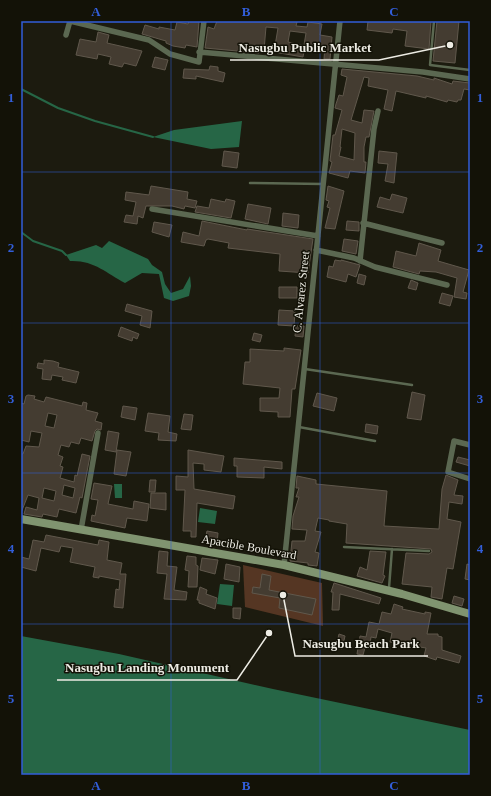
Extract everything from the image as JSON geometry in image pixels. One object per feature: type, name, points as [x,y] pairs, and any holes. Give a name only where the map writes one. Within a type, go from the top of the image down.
[{"type":"street","points":[[66,35],[70,21],[149,40],[170,54],[199,62],[199,52],[204,21]]},
{"type":"street","name":"C. Alvarez Street","points":[[284,565],[340,21]]},
{"type":"street","points":[[199,52],[423,72],[470,79]]},
{"type":"street","points":[[360,261],[374,129],[378,111]]},
{"type":"street","points":[[152,209],[318,236]]},
{"type":"street","points":[[363,223],[442,243]]},
{"type":"street","points":[[316,250],[447,285]]},
{"type":"street","points":[[81,530],[98,433]]},
{"type":"street","points":[[470,445],[454,441],[448,472],[470,479]]},
{"type":"street","name":"Apacible Boulevard","points":[[21,520],[284,565],[389,591],[470,614]]},
{"type":"lane","points":[[434,21],[430,65],[470,70]]},
{"type":"lane","points":[[250,183],[323,184]]},
{"type":"lane","points":[[304,369],[412,385]]},
{"type":"lane","points":[[298,426],[375,441]]},
{"type":"lane","points":[[344,547],[429,551]]},
{"type":"lane","points":[[389,591],[392,549]]},
{"type":"shaded area","points":[[242,121],[239,147],[211,149],[153,137],[174,130]]},
{"type":"shaded area","points":[[109,241],[148,259],[152,265],[162,272],[165,284],[171,293],[183,289],[190,276],[191,286],[189,296],[173,301],[164,298],[159,274],[142,273],[125,283],[93,265],[78,261],[70,261],[66,255],[96,245],[102,248]]},
{"type":"shaded area","points":[[114,484],[122,484],[122,498],[115,498]]},
{"type":"shaded area","points":[[200,508],[217,511],[215,524],[198,522]]},
{"type":"shaded area","points":[[243,565],[322,583],[323,626],[245,607]]},
{"type":"shaded area","points":[[220,584],[234,585],[232,606],[217,604]]},
{"type":"shaded area","points":[[21,636],[119,654],[273,689],[470,730],[470,775],[21,775]]},
{"type":"building","points":[[189,21],[199,21],[197,47],[186,45],[185,48],[173,46],[166,43],[166,41],[142,34],[145,25],[159,29],[159,27],[175,30],[177,22],[188,24]]},
{"type":"building","points":[[217,21],[293,21],[297,22],[296,26],[307,27],[308,22],[322,24],[320,35],[332,37],[330,59],[324,59],[325,46],[314,44],[314,47],[304,45],[306,33],[290,31],[288,42],[305,46],[303,57],[274,52],[278,28],[266,27],[264,50],[259,50],[259,53],[205,48],[208,27],[214,29]]},
{"type":"building","points":[[368,21],[431,21],[429,49],[405,46],[407,31],[393,29],[392,33],[367,30]]},
{"type":"building","points":[[437,21],[459,21],[455,63],[433,61]]},
{"type":"building","points":[[98,32],[109,35],[107,43],[142,51],[136,66],[124,63],[122,67],[109,64],[111,57],[98,54],[97,59],[76,55],[80,39],[96,42]]},
{"type":"building","points":[[155,57],[168,60],[165,70],[152,67]]},
{"type":"building","points":[[210,66],[218,67],[218,71],[225,73],[223,82],[196,76],[196,79],[183,78],[184,69],[209,70]]},
{"type":"building","points":[[342,69],[417,76],[434,80],[434,78],[452,84],[453,81],[470,83],[470,90],[464,89],[461,100],[458,100],[457,102],[448,100],[447,102],[426,96],[426,98],[396,91],[392,111],[384,109],[388,90],[368,86],[369,78],[364,77],[351,120],[362,123],[364,110],[374,111],[369,137],[366,137],[364,147],[364,162],[366,162],[365,173],[350,171],[348,178],[329,173],[332,162],[330,161],[333,135],[335,135],[342,110],[335,108],[339,95],[343,96],[347,77],[341,75]],"holes":[[[342,129],[355,133],[354,160],[339,156]]]},
{"type":"building","points":[[224,151],[239,153],[237,168],[222,166]]},
{"type":"building","points":[[379,151],[397,153],[394,183],[385,181],[388,164],[378,163]]},
{"type":"building","points":[[151,186],[188,192],[187,199],[197,201],[195,208],[185,206],[184,209],[172,206],[146,206],[143,218],[138,216],[137,224],[124,222],[126,215],[133,216],[136,202],[125,200],[126,192],[149,195]]},
{"type":"building","points":[[328,186],[344,191],[335,229],[325,228],[330,208],[327,207],[329,201],[326,200]]},
{"type":"building","points":[[392,194],[407,198],[403,213],[377,207],[380,197],[390,200]]},
{"type":"building","points":[[211,199],[225,202],[226,199],[235,201],[231,218],[195,212],[197,206],[209,208]]},
{"type":"building","points":[[248,204],[271,208],[268,224],[245,219]]},
{"type":"building","points":[[283,213],[299,215],[298,228],[282,226]]},
{"type":"building","points":[[202,221],[247,230],[313,239],[308,273],[279,271],[280,254],[228,248],[229,243],[208,239],[206,240],[204,246],[181,242],[183,232],[199,236]]},
{"type":"building","points":[[347,221],[359,222],[359,231],[346,230]]},
{"type":"building","points":[[154,222],[172,225],[169,237],[152,232]]},
{"type":"building","points":[[344,239],[358,241],[356,254],[342,251]]},
{"type":"building","points":[[419,243],[441,250],[438,261],[469,270],[463,292],[467,293],[466,299],[454,297],[457,278],[436,272],[420,271],[419,274],[393,267],[396,251],[416,256]]},
{"type":"building","points":[[335,260],[360,265],[356,277],[348,274],[346,282],[327,277],[329,266],[333,267]]},
{"type":"building","points":[[359,274],[366,276],[364,285],[357,283]]},
{"type":"building","points":[[411,280],[418,283],[416,290],[408,288]]},
{"type":"building","points":[[279,287],[297,287],[297,298],[279,298]]},
{"type":"building","points":[[442,293],[453,296],[450,306],[439,303]]},
{"type":"building","points":[[127,304],[152,311],[150,328],[140,325],[142,316],[125,311]]},
{"type":"building","points":[[279,310],[295,311],[294,326],[278,325]]},
{"type":"building","points":[[296,326],[304,326],[303,337],[295,336]]},
{"type":"building","points":[[121,327],[139,334],[137,339],[133,337],[132,341],[118,336]]},
{"type":"building","points":[[254,333],[262,335],[260,342],[252,340]]},
{"type":"building","points":[[284,348],[301,350],[295,389],[292,389],[290,417],[278,417],[278,412],[260,411],[260,398],[279,398],[280,388],[243,384],[245,362],[250,362],[250,349],[284,351]]},
{"type":"building","points":[[44,360],[59,363],[58,367],[79,372],[76,383],[62,380],[63,377],[52,375],[51,380],[42,379],[43,369],[37,368],[38,363],[44,364]]},
{"type":"building","points":[[412,392],[425,395],[421,420],[407,418]]},
{"type":"building","points":[[317,393],[337,398],[334,411],[313,406]]},
{"type":"building","points":[[26,396],[35,396],[34,399],[44,402],[46,397],[82,406],[83,402],[87,403],[86,410],[98,413],[95,421],[102,423],[101,430],[97,429],[95,431],[92,441],[81,438],[79,444],[71,442],[69,447],[61,445],[58,455],[63,457],[60,466],[63,467],[60,478],[74,482],[75,475],[77,476],[82,454],[90,456],[82,498],[80,497],[76,513],[59,509],[57,517],[43,514],[42,517],[24,514],[26,507],[37,510],[39,498],[28,495],[21,513],[21,454],[23,454],[26,446],[39,447],[42,433],[31,431],[29,442],[21,440],[21,403],[24,404]],"holes":[[[48,413],[57,415],[54,428],[45,426]],[[64,485],[75,488],[73,498],[62,495]],[[44,488],[56,491],[54,501],[42,498]]]},
{"type":"building","points":[[123,406],[137,408],[135,420],[121,417]]},
{"type":"building","points":[[148,413],[170,416],[168,432],[177,434],[176,441],[158,440],[159,433],[145,431]]},
{"type":"building","points":[[184,414],[193,415],[191,430],[181,429]]},
{"type":"building","points":[[366,424],[378,426],[377,434],[365,432]]},
{"type":"building","points":[[108,431],[119,433],[116,452],[105,450]]},
{"type":"building","points":[[117,450],[131,452],[126,476],[114,474]]},
{"type":"building","points":[[188,450],[224,456],[221,472],[204,470],[204,464],[193,463],[194,489],[235,496],[233,509],[197,503],[196,537],[191,537],[191,531],[183,531],[185,490],[176,490],[176,476],[188,477]]},
{"type":"building","points":[[458,457],[470,460],[470,466],[456,462]]},
{"type":"building","points":[[234,458],[282,462],[282,469],[264,467],[264,478],[237,477],[237,466],[234,466]]},
{"type":"building","points":[[446,475],[458,480],[454,495],[463,496],[462,504],[449,502],[447,519],[461,522],[453,569],[447,568],[442,599],[431,597],[432,587],[402,584],[406,553],[429,554],[432,552],[431,549],[346,543],[347,524],[318,518],[315,531],[321,532],[315,552],[319,553],[317,566],[308,565],[308,563],[290,561],[292,541],[305,541],[307,530],[292,529],[293,516],[299,497],[296,497],[299,488],[296,488],[297,476],[316,480],[316,484],[387,491],[384,526],[439,529],[442,489]]},
{"type":"building","points":[[150,480],[156,480],[155,492],[149,492]]},
{"type":"building","points":[[94,483],[112,486],[108,504],[133,509],[134,501],[149,504],[147,521],[127,518],[125,528],[91,521],[92,515],[95,516],[98,500],[91,499]]},
{"type":"building","points":[[151,493],[166,493],[166,510],[150,508]]},
{"type":"building","points":[[207,531],[218,533],[217,543],[205,540]]},
{"type":"building","points":[[46,535],[98,545],[99,540],[109,542],[107,560],[122,563],[120,574],[126,574],[123,608],[114,607],[116,589],[119,590],[120,580],[99,576],[99,578],[93,577],[95,567],[70,562],[73,548],[61,546],[59,552],[41,548],[36,571],[21,567],[21,557],[29,559],[33,540],[44,542]]},
{"type":"building","points":[[159,551],[168,552],[167,566],[177,567],[174,590],[187,592],[186,600],[164,599],[167,574],[157,573]]},
{"type":"building","points":[[370,551],[386,552],[383,575],[385,576],[382,583],[357,576],[360,567],[367,570]]},
{"type":"building","points":[[187,556],[196,557],[196,565],[198,566],[197,587],[188,587],[189,571],[185,570]]},
{"type":"building","points":[[202,558],[218,560],[215,574],[200,570]]},
{"type":"building","points":[[226,564],[240,567],[239,582],[224,579]]},
{"type":"building","points":[[467,564],[470,565],[470,580],[465,579]]},
{"type":"building","points":[[262,574],[271,576],[269,590],[316,599],[312,615],[279,608],[280,598],[252,593],[253,587],[260,588]]},
{"type":"building","points":[[334,583],[381,598],[379,604],[340,594],[339,610],[332,610],[333,592],[331,592]]},
{"type":"building","points":[[200,587],[207,590],[206,594],[217,598],[215,609],[199,603],[199,600],[197,600]]},
{"type":"building","points":[[454,596],[464,599],[462,606],[452,603]]},
{"type":"building","points":[[394,604],[403,607],[402,609],[425,614],[425,612],[431,613],[427,634],[438,634],[438,636],[442,637],[442,650],[461,656],[459,663],[437,657],[436,660],[424,656],[426,648],[390,642],[392,633],[378,629],[376,638],[371,637],[370,644],[366,644],[363,655],[357,654],[360,636],[366,637],[369,622],[379,624],[382,612],[391,614]]},
{"type":"building","points":[[233,608],[241,608],[240,619],[233,618]]},
{"type":"building","points":[[339,634],[345,636],[342,649],[336,647]]},
{"type":"waterway","points":[[21,89],[58,108],[95,121],[153,137]]},
{"type":"waterway","points":[[21,232],[33,241],[62,251],[66,255]]},
{"type":"place","name":"Nasugbu Public Market","points":[[450,45]]},
{"type":"place","name":"Nasugbu Beach Park","points":[[283,595]]},
{"type":"place","name":"Nasugbu Landing Monument","points":[[269,633]]}]
